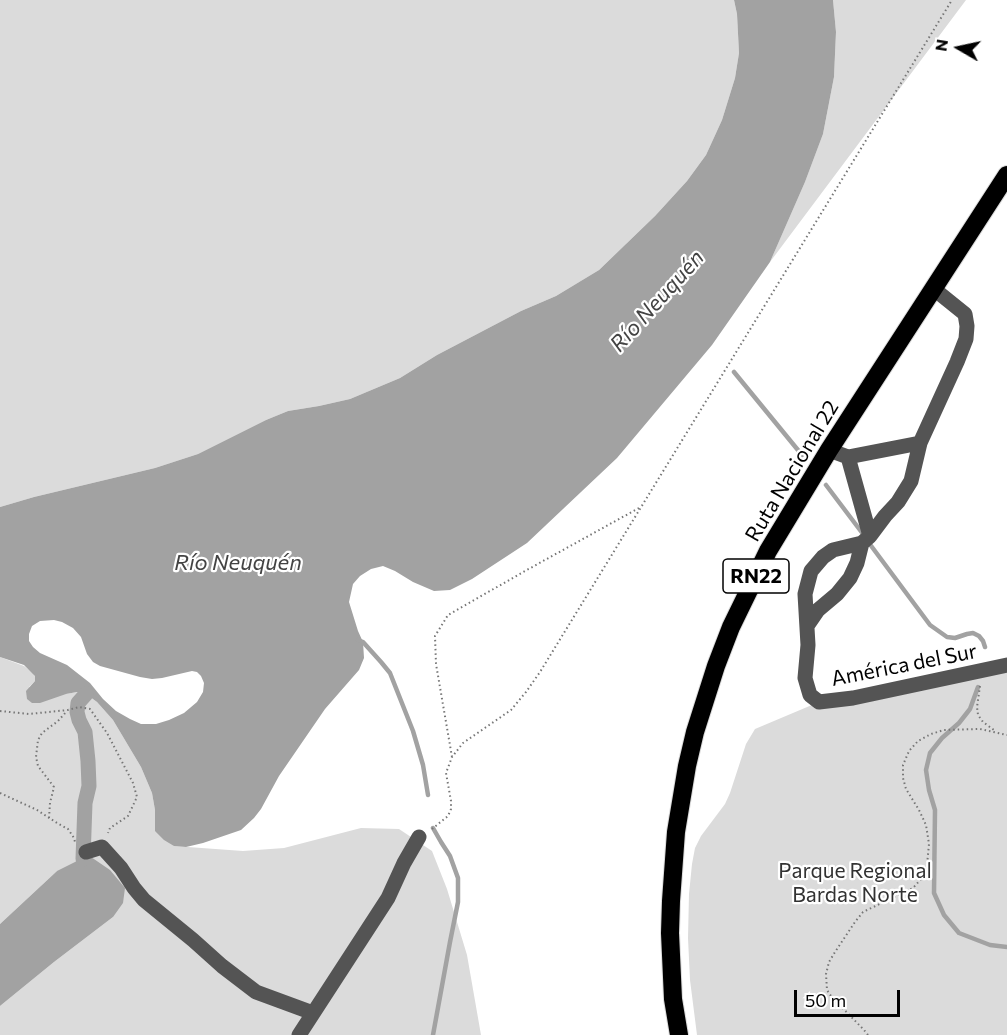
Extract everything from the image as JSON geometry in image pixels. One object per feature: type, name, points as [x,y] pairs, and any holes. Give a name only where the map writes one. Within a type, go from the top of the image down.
[{"type":"highway","name":"Ruta Nacional 22","points":[[679,1035],[671,966],[671,901],[678,822],[695,732],[716,666],[744,598],[768,551],[829,450],[1007,175]]},
{"type":"street","points":[[807,626],[818,610],[837,594],[850,578],[866,539],[898,502],[911,481],[920,443],[966,339],[965,314],[934,289]]},
{"type":"street","points":[[829,450],[848,457],[920,443]]},
{"type":"street","points":[[848,457],[866,539]]},
{"type":"street","name":"América del Sur","points":[[866,539],[833,550],[822,557],[812,571],[805,594],[808,645],[805,678],[810,695],[819,702],[853,698],[1007,665]]},
{"type":"street","points":[[299,1035],[388,898],[419,837]]},
{"type":"street","points":[[80,848],[102,847],[121,868],[144,900],[256,992],[313,1013]]},
{"type":"path","points":[[419,837],[448,816],[451,809],[446,772],[452,757],[464,743],[511,710],[540,672],[952,0]]},
{"type":"path","points":[[452,757],[436,664],[435,636],[448,615],[642,507]]},
{"type":"path","points":[[984,671],[977,707],[978,715],[983,722],[997,732]]},
{"type":"path","points":[[0,711],[29,714],[79,707],[90,709],[107,733],[133,783],[137,797],[128,816],[110,828],[102,847]]},
{"type":"path","points":[[49,818],[54,787],[38,766],[36,757],[38,740],[42,733],[68,710]]},
{"type":"path","points":[[868,1035],[831,996],[827,990],[826,974],[828,962],[863,912],[913,888],[922,878],[927,865],[926,825],[906,789],[903,778],[903,765],[909,751],[918,741],[944,729],[967,728],[1007,735]]},
{"type":"path","points":[[0,793],[38,810],[68,829],[80,848]]},
{"type":"green space","points":[[0,0],[734,0],[739,53],[735,78],[722,120],[706,155],[687,181],[655,216],[599,270],[556,296],[521,311],[437,355],[400,378],[350,399],[288,411],[198,454],[155,468],[0,507]]},
{"type":"green space","points":[[833,0],[966,0],[770,262],[823,134],[834,77],[836,32]]},
{"type":"green space","points":[[0,657],[24,666],[33,673],[35,681],[29,687],[66,694],[77,692],[86,694],[97,702],[113,720],[141,767],[152,793],[155,810],[174,846],[243,851],[284,848],[361,828],[399,829],[432,851],[447,889],[467,955],[481,1035],[0,1035],[0,1006],[113,917],[57,871],[0,924]]},
{"type":"green space","name":"Parque Regional Bardas Norte","points":[[1007,665],[1007,1035],[697,1035],[690,980],[688,938],[689,894],[695,848],[701,836],[725,804],[746,744],[755,729],[819,702]]},
{"type":"water","name":"Río Neuquén","points":[[734,0],[833,0],[836,32],[834,77],[823,134],[770,262],[712,345],[617,458],[527,543],[472,579],[450,590],[434,591],[383,566],[371,569],[360,576],[353,584],[349,602],[363,642],[364,658],[359,670],[325,709],[279,776],[261,809],[241,830],[203,843],[186,847],[174,846],[164,840],[155,831],[152,793],[141,767],[113,720],[97,702],[86,694],[77,692],[40,703],[32,703],[27,699],[26,691],[35,681],[35,676],[24,665],[0,657],[0,507],[155,468],[198,454],[288,411],[350,399],[400,378],[437,355],[521,311],[556,296],[599,270],[655,216],[687,181],[706,155],[722,120],[735,78],[739,53]],"holes":[[[40,621],[62,622],[73,628],[81,637],[87,654],[93,662],[100,666],[152,679],[197,672],[204,683],[203,692],[197,702],[184,713],[169,720],[156,724],[141,724],[130,719],[116,711],[90,683],[67,665],[40,653],[33,647],[29,641],[32,626]]]},
{"type":"water","points":[[91,857],[110,870],[125,888],[123,903],[113,917],[0,1006],[0,924],[57,871]]},
{"type":"waterway","points":[[734,372],[802,455]]},
{"type":"waterway","points":[[826,485],[863,534]]},
{"type":"waterway","points":[[869,543],[930,625],[947,637],[955,638],[973,633],[979,636],[985,647]]},
{"type":"waterway","points":[[358,640],[363,642],[390,673],[413,731],[423,765],[428,795]]},
{"type":"waterway","points":[[978,687],[970,709],[930,753],[926,770],[935,810],[934,893],[944,915],[959,933],[990,945],[1007,947]]},
{"type":"waterway","points":[[83,859],[85,803],[89,786],[88,761],[85,732],[77,712],[78,703],[86,694]]},
{"type":"waterway","points":[[433,828],[450,856],[458,878],[458,902],[433,1035]]}]
